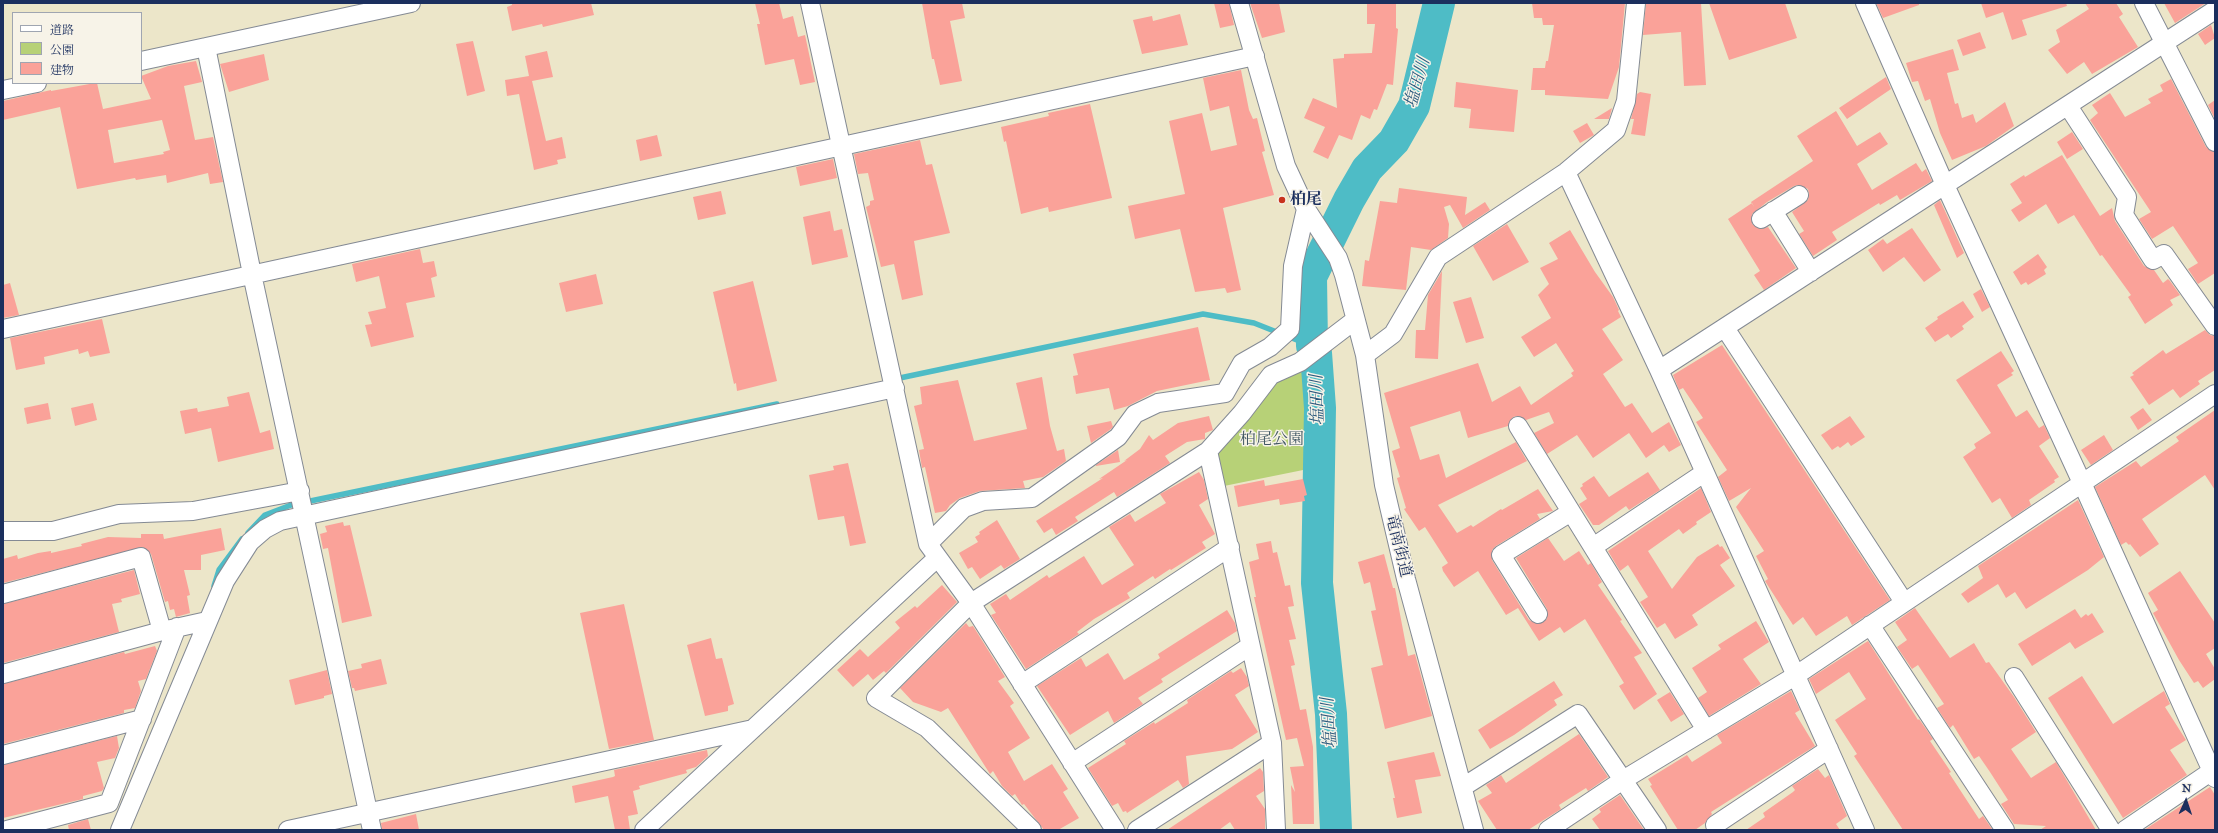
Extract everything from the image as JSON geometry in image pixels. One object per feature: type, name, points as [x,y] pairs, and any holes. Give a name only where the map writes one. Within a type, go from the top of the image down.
[{"type":"street","points":[[142,61],[411,3]]},
{"type":"street","points":[[810,3],[840,145],[932,551],[971,604],[1115,830]]},
{"type":"street","name":"竜南街道","points":[[1239,3],[1286,166],[1310,216],[1338,258],[1365,355],[1384,485],[1406,579],[1474,830]]},
{"type":"street","points":[[1365,355],[1393,334],[1438,257],[1566,172],[1616,130],[1626,101],[1636,3]]},
{"type":"street","points":[[1865,3],[1945,185],[2214,773],[2124,830]]},
{"type":"street","points":[[2144,3],[2215,142]]},
{"type":"street","points":[[1659,370],[2215,10]]},
{"type":"street","points":[[206,47],[252,274],[371,822]]},
{"type":"street","points":[[3,329],[840,145],[1255,56]]},
{"type":"street","points":[[3,90],[32,84]]},
{"type":"street","points":[[2068,106],[2127,197],[2124,215],[2154,260],[2164,254],[2215,326]]},
{"type":"street","points":[[1566,172],[1659,370],[1865,830]]},
{"type":"street","points":[[1798,195],[1767,215],[1811,272]]},
{"type":"street","points":[[644,830],[753,729],[932,551],[964,508],[983,500],[1032,498],[1118,437],[1135,414],[1158,403],[1224,393],[1242,363],[1270,348],[1290,329],[1293,266],[1310,216]]},
{"type":"street","points":[[1032,830],[927,728],[876,698],[971,604],[1208,451],[1242,413],[1271,375],[1300,362],[1355,320]]},
{"type":"street","points":[[1725,328],[1904,602]]},
{"type":"street","points":[[120,830],[225,581],[250,542],[265,529],[280,521],[305,515],[895,388]]},
{"type":"street","points":[[1548,830],[1623,780],[1795,676],[2215,394]]},
{"type":"street","points":[[1518,426],[1706,730]]},
{"type":"street","points":[[1208,451],[1272,743],[1276,830]]},
{"type":"street","points":[[1593,547],[1704,473]]},
{"type":"street","points":[[3,531],[53,531],[119,514],[193,511],[300,491]]},
{"type":"street","points":[[1538,614],[1501,555],[1571,512]]},
{"type":"street","points":[[1022,684],[1230,547]]},
{"type":"street","points":[[3,594],[141,557],[170,629],[142,719],[109,803],[7,830]]},
{"type":"street","points":[[3,674],[170,629],[207,621]]},
{"type":"street","points":[[1870,625],[2005,830]]},
{"type":"street","points":[[1072,763],[1250,646]]},
{"type":"street","points":[[2014,678],[2111,830]]},
{"type":"street","points":[[1463,787],[1578,714],[1657,830]]},
{"type":"street","points":[[3,755],[142,719]]},
{"type":"street","points":[[288,830],[371,822],[753,729]]},
{"type":"street","points":[[1137,830],[1272,743]]},
{"type":"street","points":[[1715,826],[1829,749]]},
{"type":"green space","name":"柏尾公園","points":[[1309,367],[1308,469],[1224,486],[1215,453],[1274,380]]},
{"type":"building","points":[[512,3],[591,3],[594,15],[543,27],[542,24],[512,31],[507,7],[512,5]]},
{"type":"building","points":[[755,3],[779,3],[783,19],[793,16],[798,37],[805,35],[815,82],[800,85],[794,59],[765,65],[757,24],[760,24]]},
{"type":"building","points":[[922,3],[962,3],[965,18],[950,21],[962,81],[940,85],[934,59],[932,59]]},
{"type":"building","points":[[1214,3],[1229,3],[1234,25],[1220,28]]},
{"type":"building","points":[[1250,3],[1279,3],[1285,32],[1262,38]]},
{"type":"building","points":[[1367,3],[1396,3],[1396,28],[1398,29],[1393,85],[1387,84],[1377,110],[1374,109],[1370,119],[1361,115],[1352,140],[1339,135],[1328,159],[1313,152],[1325,127],[1304,118],[1313,98],[1337,108],[1333,59],[1344,58],[1344,54],[1372,53],[1375,24],[1367,24]]},
{"type":"building","points":[[1532,3],[1625,3],[1619,67],[1608,99],[1545,95],[1545,90],[1531,90],[1533,68],[1545,68],[1546,61],[1548,61],[1554,25],[1543,25],[1542,18],[1534,18]]},
{"type":"building","points":[[1646,3],[1701,3],[1706,85],[1684,86],[1681,32],[1643,35]]},
{"type":"building","points":[[1709,3],[1785,3],[1797,38],[1729,60]]},
{"type":"building","points":[[1876,3],[1919,3],[1919,5],[1883,18]]},
{"type":"building","points":[[1981,3],[2066,3],[2067,6],[2022,20],[2027,35],[2012,40],[2003,12],[1986,18]]},
{"type":"building","points":[[2085,3],[2116,3],[2123,14],[2119,17],[2138,47],[2092,74],[2084,62],[2067,74],[2048,50],[2060,42],[2056,30],[2089,9]]},
{"type":"building","points":[[2164,3],[2206,3],[2175,23]]},
{"type":"building","points":[[1180,14],[1188,45],[1142,54],[1133,20],[1152,16],[1153,21]]},
{"type":"building","points":[[2211,25],[2215,38],[2205,45],[2198,34]]},
{"type":"building","points":[[1980,32],[1986,48],[1963,56],[1957,40]]},
{"type":"building","points":[[473,41],[485,91],[467,96],[456,44]]},
{"type":"building","points":[[1953,49],[1959,70],[1947,73],[1955,104],[1958,103],[1962,118],[1973,114],[1976,123],[2005,102],[2014,126],[1986,146],[1952,160],[1940,133],[1930,99],[1925,101],[1918,81],[1912,82],[1906,63]]},
{"type":"building","points":[[547,51],[553,77],[532,81],[546,141],[562,137],[566,158],[557,160],[558,164],[534,170],[519,94],[507,96],[505,80],[529,76],[525,56]]},
{"type":"building","points":[[264,54],[269,80],[229,92],[220,64]]},
{"type":"building","points":[[196,61],[202,82],[184,86],[195,140],[213,137],[223,182],[210,184],[208,173],[167,183],[166,175],[136,180],[135,178],[77,189],[60,107],[3,120],[3,101],[51,90],[90,84],[97,84],[103,109],[151,99],[142,76],[168,66]],"holes":[[[162,120],[170,150],[163,152],[164,154],[114,163],[108,130]]]},
{"type":"building","points":[[1241,70],[1249,110],[1253,119],[1257,118],[1265,151],[1262,152],[1274,195],[1223,208],[1241,290],[1227,293],[1225,288],[1195,292],[1180,229],[1135,239],[1128,206],[1185,194],[1169,121],[1202,113],[1211,151],[1237,145],[1229,106],[1210,111],[1203,78]]},
{"type":"building","points":[[1886,77],[1891,89],[1847,119],[1839,108]]},
{"type":"building","points":[[2171,79],[2206,147],[2215,152],[2215,273],[2198,284],[2188,269],[2198,263],[2173,226],[2152,239],[2139,219],[2151,212],[2090,120],[2098,113],[2092,105],[2110,93],[2125,117],[2151,103],[2148,99],[2163,91],[2160,85]]},
{"type":"building","points":[[1456,82],[1518,90],[1514,132],[1469,128],[1471,109],[1454,107]]},
{"type":"building","points":[[1640,92],[1651,94],[1645,136],[1631,134],[1634,119],[1631,119],[1637,94]]},
{"type":"building","points":[[2215,100],[2215,119],[2208,105]]},
{"type":"building","points":[[1090,104],[1112,198],[1049,212],[1048,207],[1021,214],[1006,141],[1004,142],[1001,127],[1049,116],[1048,113]]},
{"type":"building","points":[[1612,108],[1609,119],[1594,119]]},
{"type":"building","points":[[1836,111],[1857,146],[1880,132],[1888,144],[1857,164],[1872,190],[1916,163],[1922,172],[1926,169],[1932,181],[1900,200],[1897,195],[1880,205],[1879,203],[1832,232],[1837,240],[1813,256],[1799,234],[1804,231],[1792,212],[1808,200],[1808,189],[1799,185],[1794,186],[1767,202],[1752,214],[1752,224],[1761,229],[1768,227],[1796,268],[1764,290],[1754,275],[1760,271],[1728,219],[1752,203],[1751,202],[1813,161],[1797,136]]},
{"type":"building","points":[[1587,123],[1594,135],[1580,143],[1573,131]]},
{"type":"building","points":[[2072,132],[2083,149],[2067,159],[2057,142]]},
{"type":"building","points":[[657,135],[662,156],[640,161],[636,140]]},
{"type":"building","points":[[920,140],[926,165],[932,164],[950,233],[914,241],[923,295],[902,300],[894,264],[881,267],[866,207],[870,205],[870,201],[874,200],[868,173],[858,174],[854,154]]},
{"type":"building","points":[[2062,155],[2100,216],[2112,208],[2115,221],[2144,266],[2154,270],[2163,283],[2168,279],[2180,295],[2170,300],[2173,305],[2145,324],[2128,297],[2131,295],[2102,255],[2100,256],[2074,215],[2058,224],[2046,204],[2019,222],[2011,210],[2022,203],[2010,184]]},
{"type":"building","points":[[833,159],[837,178],[800,186],[796,167]]},
{"type":"building","points":[[1399,188],[1467,197],[1465,215],[1485,202],[1490,210],[1463,228],[1450,205],[1444,207],[1449,224],[1448,238],[1431,250],[1411,247],[1406,290],[1362,286],[1365,260],[1369,261],[1380,201],[1397,203]]},
{"type":"building","points":[[721,191],[726,214],[698,220],[693,197]]},
{"type":"building","points":[[1940,200],[1964,253],[1957,258],[1934,205]]},
{"type":"building","points":[[830,211],[834,231],[842,229],[848,257],[812,265],[803,217]]},
{"type":"building","points":[[1507,224],[1529,262],[1493,281],[1473,246]]},
{"type":"building","points":[[1912,228],[1941,270],[1924,282],[1904,257],[1883,272],[1868,250],[1883,239],[1887,244]]},
{"type":"building","points":[[1570,230],[1595,272],[1613,297],[1621,317],[1602,329],[1623,360],[1603,374],[1625,407],[1632,403],[1652,433],[1669,422],[1681,445],[1669,452],[1664,445],[1646,458],[1629,433],[1593,458],[1577,435],[1547,454],[1534,433],[1554,423],[1549,412],[1526,420],[1518,416],[1513,417],[1508,426],[1468,438],[1460,411],[1410,427],[1420,460],[1439,454],[1446,478],[1516,442],[1527,461],[1438,505],[1457,533],[1471,525],[1473,527],[1501,509],[1502,510],[1538,489],[1553,511],[1537,514],[1540,519],[1496,546],[1492,550],[1492,560],[1529,620],[1538,624],[1547,619],[1547,609],[1516,558],[1548,538],[1564,561],[1579,551],[1588,565],[1591,563],[1602,582],[1598,585],[1642,653],[1634,657],[1657,694],[1634,710],[1619,686],[1624,683],[1585,619],[1564,633],[1560,627],[1539,641],[1518,608],[1506,615],[1478,571],[1454,587],[1443,571],[1442,567],[1448,563],[1425,527],[1419,531],[1404,509],[1406,508],[1397,478],[1400,477],[1392,451],[1400,448],[1384,393],[1478,363],[1492,402],[1520,386],[1531,405],[1573,376],[1571,373],[1574,371],[1556,343],[1534,357],[1521,337],[1551,318],[1538,295],[1549,284],[1540,268],[1558,259],[1549,243]]},
{"type":"building","points":[[420,249],[423,263],[434,261],[437,276],[431,278],[435,297],[406,303],[414,337],[371,347],[365,325],[372,324],[368,312],[386,308],[379,276],[356,282],[352,264]]},
{"type":"building","points":[[2038,254],[2047,267],[2044,270],[2046,274],[2028,285],[2026,282],[2021,285],[2013,272]]},
{"type":"building","points":[[1442,271],[1438,359],[1415,358],[1416,330],[1425,330],[1428,295]]},
{"type":"building","points":[[596,274],[603,304],[566,312],[559,283]]},
{"type":"building","points":[[753,281],[777,381],[737,391],[736,383],[734,384],[713,292]]},
{"type":"building","points":[[10,283],[19,315],[3,318],[3,285]]},
{"type":"building","points":[[1981,289],[1990,307],[1982,312],[1973,294]]},
{"type":"building","points":[[1471,297],[1484,338],[1466,343],[1453,302]]},
{"type":"building","points":[[1963,301],[1974,317],[1962,326],[1964,329],[1951,338],[1948,334],[1935,342],[1925,328],[1938,319],[1937,317]]},
{"type":"building","points":[[102,319],[110,353],[90,357],[88,351],[79,354],[78,349],[44,357],[45,364],[16,370],[10,338]]},
{"type":"building","points":[[1198,327],[1210,380],[1157,391],[1128,406],[1114,410],[1109,388],[1076,394],[1073,376],[1078,375],[1073,354]]},
{"type":"building","points":[[2205,330],[2210,335],[2215,336],[2215,370],[2198,381],[2200,384],[2180,398],[2173,389],[2149,405],[2130,377],[2134,375],[2132,373],[2163,350],[2166,354]]},
{"type":"building","points":[[1722,345],[1890,600],[1852,625],[1847,616],[1816,636],[1803,617],[1793,625],[1765,581],[1768,579],[1756,556],[1764,551],[1736,507],[1751,488],[1729,501],[1718,477],[1727,470],[1696,422],[1703,418],[1683,388],[1679,390],[1673,375]]},
{"type":"building","points":[[2001,351],[2014,371],[2011,373],[2013,375],[1997,385],[2016,417],[2027,410],[2039,428],[2044,425],[2050,438],[2039,446],[2059,477],[2054,480],[2055,482],[2029,500],[2031,505],[2012,518],[2000,498],[1992,503],[1963,457],[1976,448],[1974,444],[1991,433],[1956,380]]},
{"type":"building","points":[[1042,377],[1050,426],[1057,451],[1064,449],[1066,461],[1043,477],[1023,481],[1025,488],[980,491],[960,498],[950,505],[946,511],[935,513],[925,467],[922,468],[919,450],[924,449],[914,406],[922,404],[920,387],[958,380],[974,441],[1027,429],[1016,383]]},
{"type":"building","points":[[249,392],[260,433],[270,430],[274,449],[218,462],[211,428],[185,434],[180,411],[197,408],[198,412],[229,406],[227,397]]},
{"type":"building","points":[[48,403],[51,419],[27,424],[24,408]]},
{"type":"building","points":[[93,403],[97,420],[75,426],[71,408]]},
{"type":"building","points":[[2143,408],[2152,420],[2138,430],[2130,417]]},
{"type":"building","points":[[2215,410],[2215,490],[2205,475],[2142,519],[2159,544],[2140,557],[2130,544],[2129,545],[2126,542],[2121,545],[2095,487],[2136,461],[2141,467],[2179,441],[2176,437]]},
{"type":"building","points":[[1209,416],[1213,430],[1205,433],[1205,439],[1187,442],[1165,456],[1170,463],[1117,497],[1114,492],[1075,517],[1078,521],[1056,535],[1052,528],[1044,533],[1036,521],[1103,478],[1099,479],[1127,460],[1124,461],[1140,449],[1149,435],[1153,440],[1178,423]]},
{"type":"building","points":[[1850,416],[1865,437],[1851,446],[1848,442],[1840,448],[1838,446],[1832,450],[1821,435]]},
{"type":"building","points":[[1111,421],[1113,427],[1091,443],[1087,426]]},
{"type":"building","points":[[2104,435],[2113,450],[2091,465],[2081,450]]},
{"type":"building","points":[[1118,450],[1120,462],[1096,466],[1096,465]]},
{"type":"building","points":[[848,463],[866,543],[850,546],[844,516],[818,520],[809,475],[834,470],[833,466]]},
{"type":"building","points":[[1199,472],[1204,480],[1208,499],[1199,505],[1215,534],[1202,542],[1206,548],[1155,579],[1153,576],[1127,593],[1130,598],[1094,619],[1077,632],[1079,634],[1026,669],[991,615],[996,613],[990,604],[1006,594],[1010,600],[1047,575],[1049,578],[1084,556],[1102,585],[1134,565],[1109,527],[1130,514],[1135,522],[1166,503],[1160,494]]},
{"type":"building","points":[[1648,472],[1660,490],[1629,510],[1626,506],[1599,525],[1593,525],[1579,504],[1587,499],[1580,488],[1583,486],[1582,484],[1594,476],[1609,497]]},
{"type":"building","points":[[1303,479],[1307,495],[1304,496],[1305,501],[1280,505],[1279,499],[1238,507],[1234,486],[1264,480],[1265,486]]},
{"type":"building","points":[[1701,488],[1711,512],[1696,522],[1697,524],[1683,534],[1679,529],[1648,551],[1672,589],[1697,557],[1718,544],[1720,547],[1722,546],[1730,558],[1720,565],[1735,586],[1692,615],[1698,625],[1675,639],[1665,623],[1657,628],[1640,602],[1648,597],[1628,565],[1620,571],[1608,551]]},
{"type":"building","points":[[2078,500],[2104,557],[2088,570],[2026,609],[2015,592],[2006,598],[1998,584],[1968,603],[1961,594],[1983,578],[1978,566]]},
{"type":"building","points":[[997,520],[1020,559],[1004,569],[1001,565],[980,579],[972,567],[968,569],[959,553],[978,542],[975,537],[980,534],[979,532]]},
{"type":"building","points":[[343,522],[344,526],[350,525],[372,616],[342,623],[328,548],[323,549],[320,534],[327,532],[325,526]]},
{"type":"building","points":[[221,528],[225,550],[201,555],[201,570],[184,570],[190,595],[187,596],[190,613],[176,617],[174,609],[170,610],[168,601],[165,602],[151,554],[143,547],[3,583],[3,559],[17,555],[18,559],[38,553],[51,551],[51,553],[82,546],[81,544],[108,537],[141,538],[141,534],[163,534],[164,539]]},
{"type":"building","points":[[1271,541],[1273,553],[1277,552],[1285,586],[1290,585],[1294,606],[1288,607],[1296,639],[1289,640],[1295,665],[1291,666],[1300,710],[1306,709],[1313,747],[1314,824],[1293,824],[1291,785],[1295,792],[1290,767],[1304,766],[1297,738],[1286,740],[1254,597],[1256,597],[1249,562],[1259,559],[1256,544]]},
{"type":"building","points":[[1384,554],[1393,588],[1395,588],[1408,656],[1415,654],[1432,716],[1385,729],[1371,668],[1383,665],[1371,611],[1376,610],[1370,582],[1364,584],[1358,562]]},
{"type":"building","points":[[134,570],[140,594],[121,599],[122,602],[112,604],[119,632],[3,663],[3,604]]},
{"type":"building","points":[[2180,571],[2215,623],[2215,648],[2206,654],[2215,669],[2215,679],[2203,688],[2198,681],[2194,683],[2179,660],[2153,613],[2158,610],[2148,593]]},
{"type":"building","points":[[942,585],[957,602],[886,673],[884,671],[873,680],[868,674],[853,687],[837,670],[860,649],[868,657],[900,628],[895,622],[915,606],[917,608]]},
{"type":"building","points":[[624,604],[654,740],[609,749],[580,613]]},
{"type":"building","points":[[1915,608],[1950,658],[1974,643],[1986,663],[1989,662],[2014,697],[2036,732],[2011,749],[2031,778],[2056,762],[2096,830],[2040,830],[2046,826],[2014,824],[2001,804],[2008,800],[1990,772],[1979,756],[1974,759],[1953,725],[1950,728],[1937,708],[1944,704],[1918,665],[1912,669],[1897,647],[1907,640],[1895,622]]},
{"type":"building","points":[[2075,609],[2081,618],[2086,614],[2088,616],[2092,613],[2104,632],[2075,649],[2070,642],[2032,666],[2018,644]]},
{"type":"building","points":[[1227,610],[1235,623],[1237,631],[1161,679],[1163,682],[1138,698],[1143,704],[1114,723],[1108,711],[1070,735],[1037,686],[1081,658],[1086,667],[1108,653],[1124,680],[1160,658],[1158,654]]},
{"type":"building","points":[[1756,621],[1769,642],[1743,659],[1761,684],[1709,716],[1698,698],[1707,692],[1692,668],[1721,649],[1718,645]]},
{"type":"building","points":[[966,623],[969,627],[973,626],[1005,677],[998,681],[1014,703],[1010,706],[1030,738],[1008,752],[1024,781],[1052,764],[1068,789],[1063,792],[1079,818],[1058,830],[1044,830],[1024,804],[1022,805],[1015,794],[1012,796],[1002,786],[993,771],[990,774],[948,708],[941,712],[913,702],[900,688]]},
{"type":"building","points":[[711,638],[716,659],[722,658],[734,704],[728,706],[728,711],[705,716],[687,645]]},
{"type":"building","points":[[1868,641],[1918,720],[1919,719],[1933,739],[1930,741],[1951,772],[1949,773],[1979,819],[1983,816],[1992,829],[1903,830],[1854,756],[1857,754],[1835,720],[1866,699],[1849,672],[1816,694],[1809,679]]},
{"type":"building","points":[[155,646],[157,651],[146,679],[138,681],[141,691],[135,708],[124,710],[124,713],[3,744],[3,684],[124,652],[125,654]]},
{"type":"building","points":[[381,659],[387,684],[355,691],[354,688],[352,688],[348,671],[362,668],[361,664]]},
{"type":"building","points":[[1241,668],[1247,677],[1249,686],[1235,695],[1258,732],[1232,749],[1186,756],[1189,784],[1183,788],[1178,780],[1127,813],[1126,811],[1123,812],[1118,803],[1112,806],[1088,768],[1126,744],[1124,741],[1154,722],[1155,724],[1188,703],[1187,700],[1231,671],[1233,673]]},
{"type":"building","points":[[327,670],[332,694],[324,696],[324,698],[295,705],[289,680]]},
{"type":"building","points":[[2082,676],[2113,724],[2164,691],[2170,704],[2165,707],[2186,740],[2170,750],[2187,775],[2123,818],[2048,698]]},
{"type":"building","points":[[1554,681],[1563,695],[1554,700],[1557,705],[1514,735],[1490,749],[1478,730]]},
{"type":"building","points":[[1791,691],[1800,710],[1795,713],[1815,746],[1711,812],[1712,814],[1705,823],[1695,830],[1678,830],[1650,786],[1652,785],[1648,779],[1687,755],[1692,762],[1722,743],[1717,735]]},
{"type":"building","points":[[1670,692],[1684,714],[1671,722],[1657,700]]},
{"type":"building","points":[[1579,734],[1608,777],[1588,791],[1586,788],[1559,805],[1561,809],[1528,830],[1497,830],[1478,801],[1492,793],[1486,785],[1501,775],[1506,783]]},
{"type":"building","points":[[117,736],[119,748],[115,758],[97,762],[104,788],[102,791],[83,796],[83,799],[3,818],[3,765]]},
{"type":"building","points":[[707,750],[708,756],[696,767],[686,770],[687,773],[639,786],[640,789],[633,791],[638,814],[628,816],[630,830],[615,830],[608,796],[575,803],[572,786],[613,777],[615,776],[614,770]]},
{"type":"building","points":[[1434,752],[1441,776],[1415,780],[1422,813],[1397,818],[1393,798],[1395,798],[1387,762]]},
{"type":"building","points":[[1260,768],[1263,772],[1264,791],[1256,796],[1265,809],[1265,830],[1235,830],[1230,822],[1219,830],[1167,830]]},
{"type":"building","points":[[1818,769],[1825,778],[1829,775],[1847,816],[1836,824],[1840,830],[1746,830],[1765,817],[1763,813],[1793,792],[1795,790],[1792,786]]},
{"type":"building","points":[[2210,787],[2215,795],[2215,830],[2144,830]]},
{"type":"building","points":[[1620,795],[1644,830],[1600,830],[1592,819],[1601,812],[1599,809]]},
{"type":"building","points":[[416,814],[419,830],[382,830],[381,823]]},
{"type":"building","points":[[88,819],[91,830],[69,830],[68,825]]},
{"type":"waterway","name":"塩田川","points":[[1336,830],[1331,714],[1317,583],[1320,408],[1316,353],[1312,346],[1311,277],[1349,200],[1367,169],[1394,141],[1414,106],[1439,3]]},
{"type":"waterway","points":[[895,379],[1203,314],[1254,323],[1312,346]]},
{"type":"waterway","points":[[248,533],[265,515],[291,505],[777,404]]},
{"type":"waterway","points":[[214,586],[219,570],[242,539]]},
{"type":"place","name":"柏尾","points":[[1282,200]]}]
